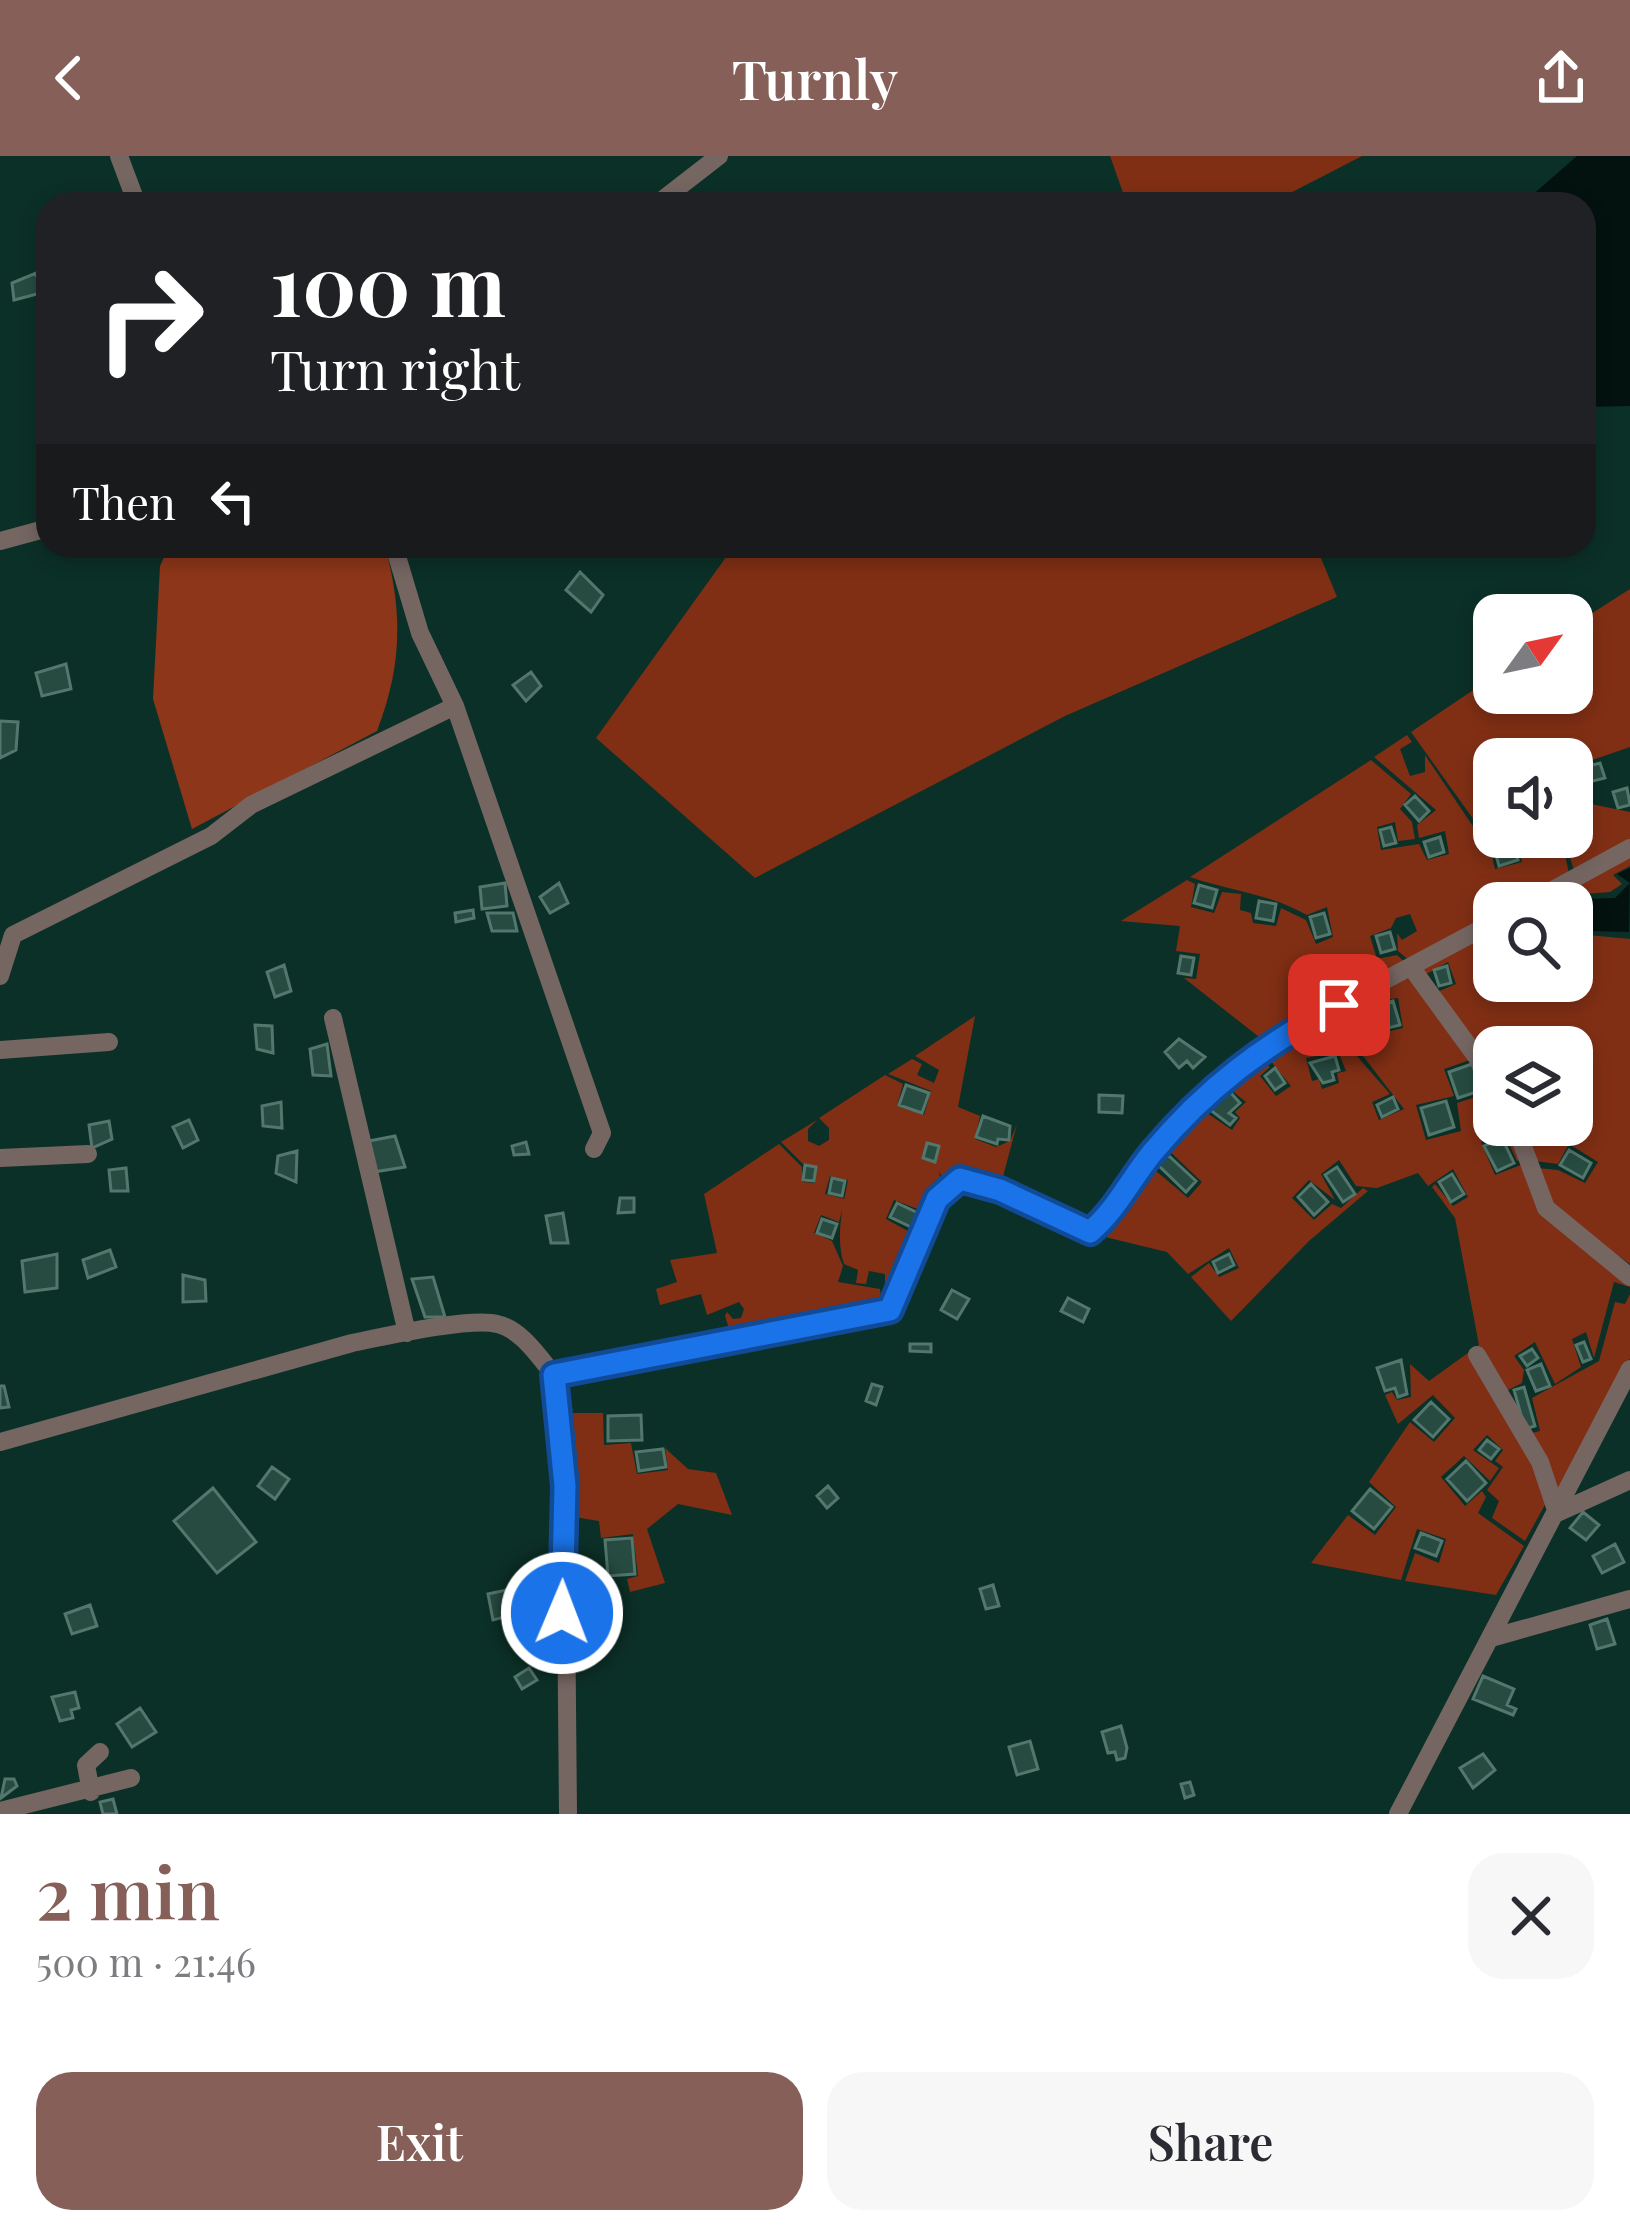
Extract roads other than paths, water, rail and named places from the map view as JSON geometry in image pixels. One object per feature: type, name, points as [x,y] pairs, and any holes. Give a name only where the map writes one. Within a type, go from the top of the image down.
[{"type":"street","points":[[119,156],[132,192]]},
{"type":"street","points":[[672,192],[719,156]]},
{"type":"street","points":[[0,541],[36,531]]},
{"type":"street","points":[[398,558],[420,633],[455,706],[602,1133],[594,1149]]},
{"type":"street","points":[[0,976],[13,934],[211,836],[251,805],[455,706]]},
{"type":"street","points":[[1568,882],[1630,848]]},
{"type":"street","points":[[554,1375],[890,1310],[937,1199],[960,1179],[1000,1190],[1090,1232],[1110,1215],[1150,1155],[1229,1071],[1473,933]]},
{"type":"street","points":[[1411,967],[1473,1053]]},
{"type":"street","points":[[333,1018],[407,1333]]},
{"type":"street","points":[[0,1050],[110,1042]]},
{"type":"street","points":[[1523,1146],[1546,1208],[1630,1277]]},
{"type":"street","points":[[0,1158],[88,1154]]},
{"type":"street","points":[[0,1442],[311,1354],[407,1333],[496,1324],[529,1344],[554,1375],[565,1486],[568,1814]]},
{"type":"street","points":[[1477,1354],[1540,1462],[1557,1513]]},
{"type":"street","points":[[1398,1814],[1630,1369]]},
{"type":"street","points":[[1557,1513],[1630,1480]]},
{"type":"street","points":[[1491,1637],[1630,1599]]},
{"type":"street","points":[[91,1792],[86,1765],[100,1752]]},
{"type":"street","points":[[0,1811],[91,1792],[131,1778]]}]
